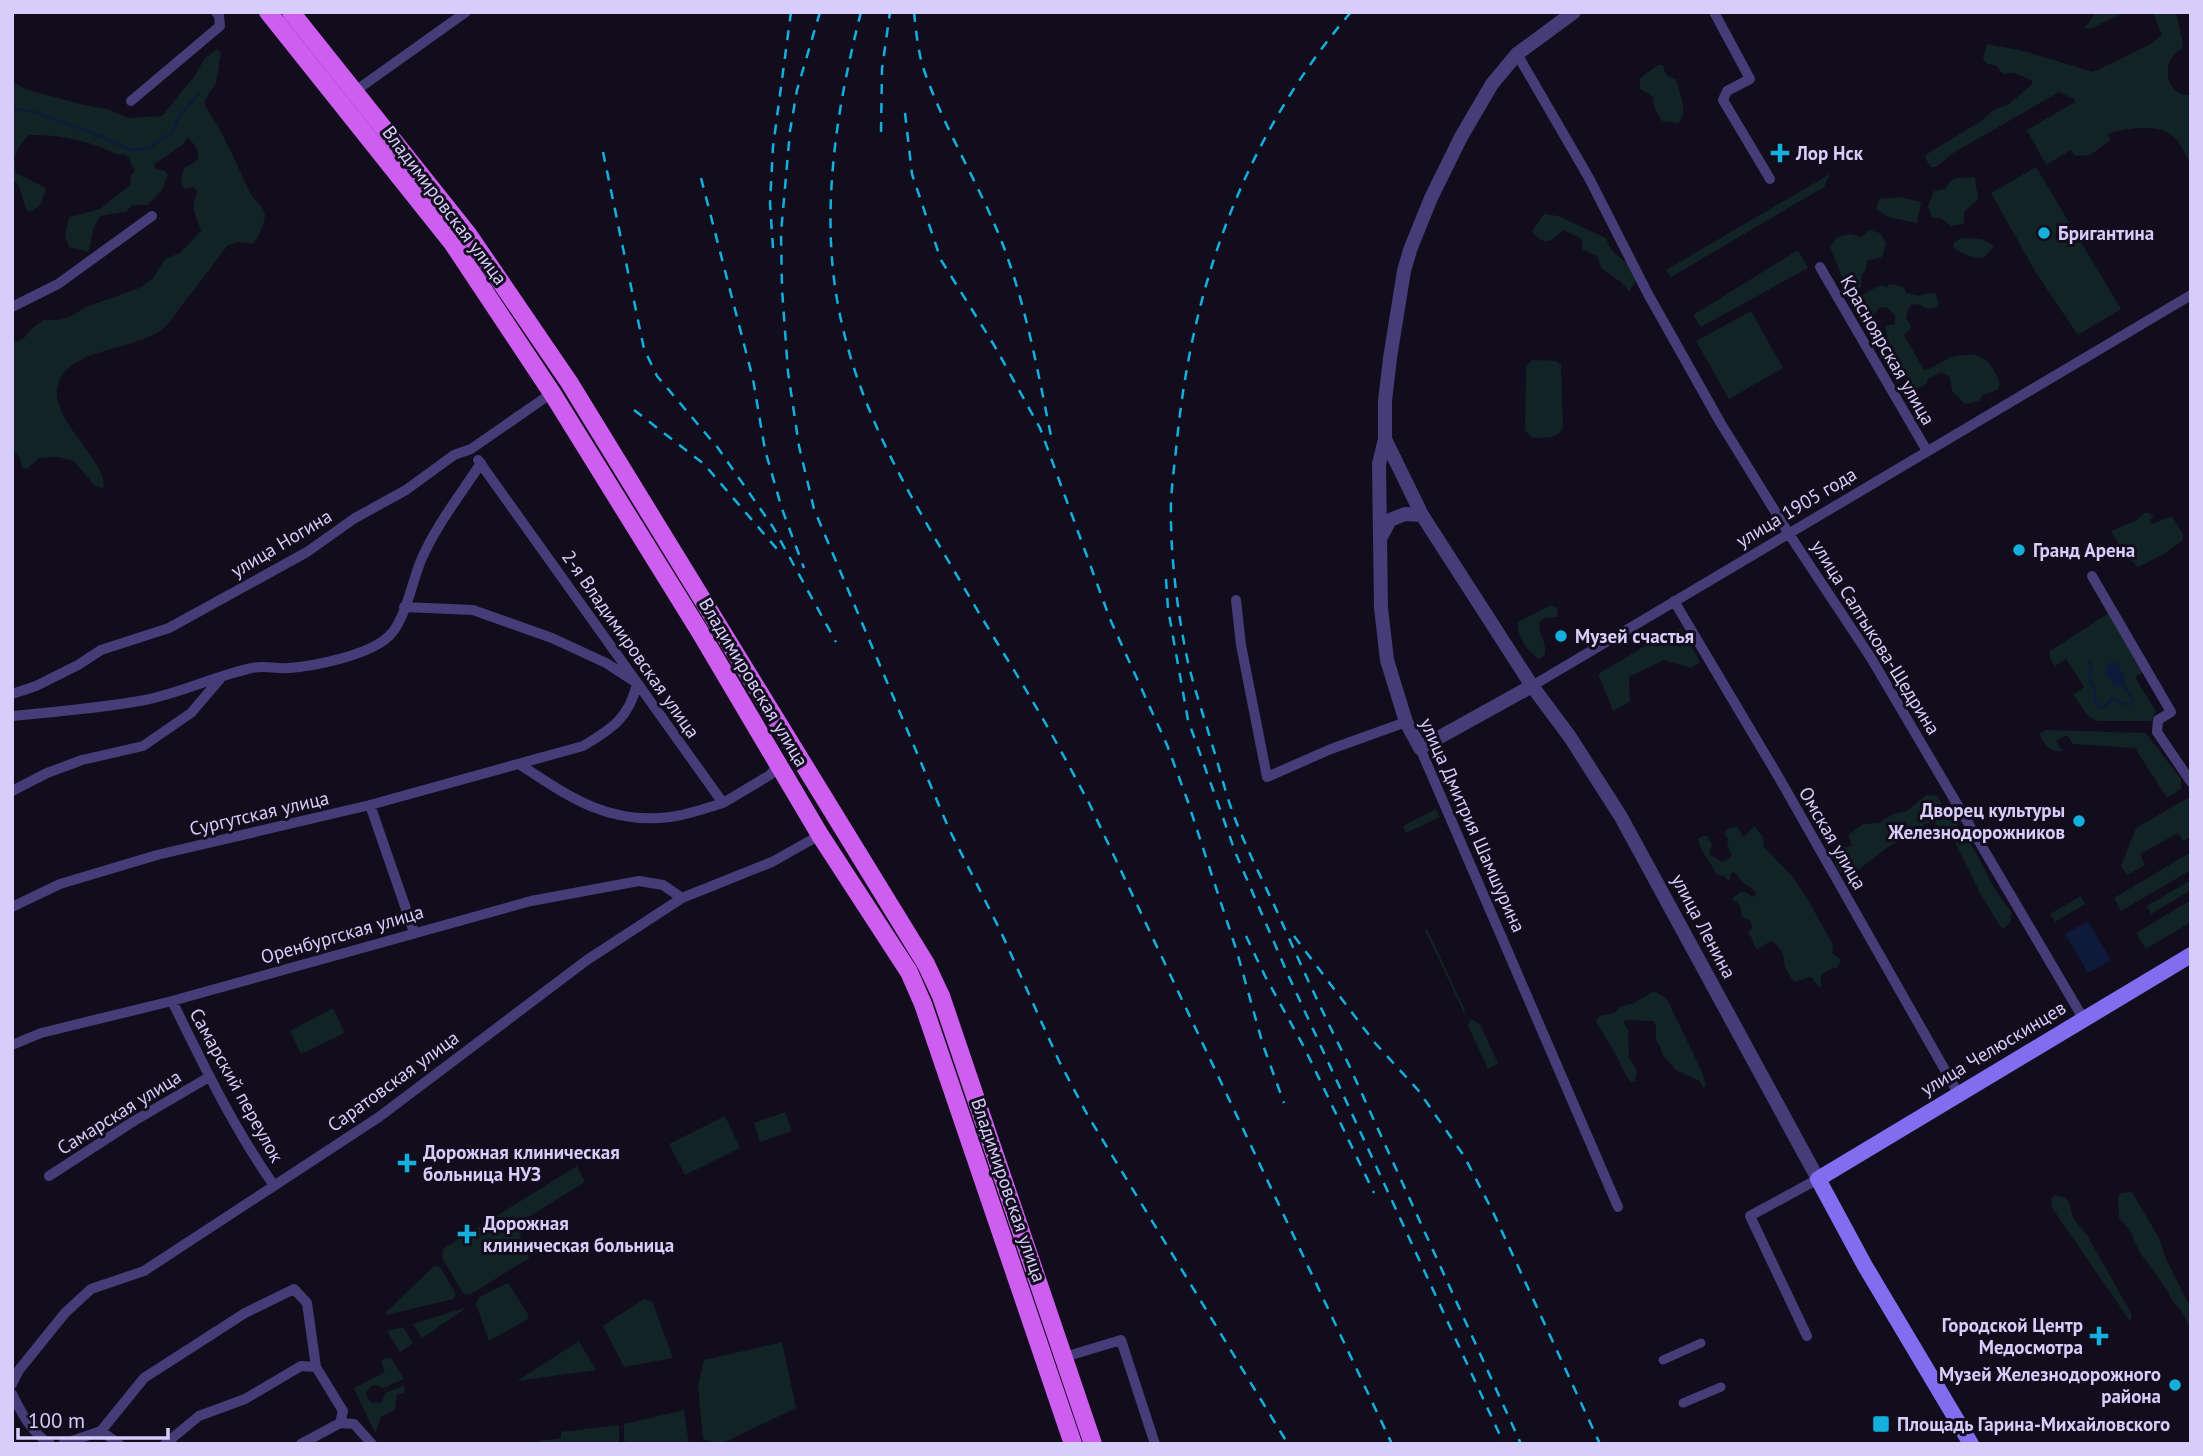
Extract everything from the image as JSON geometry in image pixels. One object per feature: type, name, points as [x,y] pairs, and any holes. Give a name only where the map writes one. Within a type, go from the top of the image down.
[{"type":"main road","name":"Владимировская улица","points":[[268,12],[347,96],[468,234],[569,383],[926,964],[942,996],[1093,1444]]},
{"type":"main road","name":"Владимировская улица","points":[[291,12],[347,96],[453,244],[552,393],[820,835],[899,955],[923,1004],[1073,1444]]},
{"type":"main road","name":"улица Челюскинцев","points":[[1818,1179],[2191,955]]},
{"type":"main road","name":"улица Ленина","points":[[1818,1179],[1871,1277],[1971,1444]]},
{"type":"street","points":[[131,102],[220,26],[216,12]]},
{"type":"street","points":[[347,96],[466,12]]},
{"type":"street","name":"улица Дмитрия Шамшурина","points":[[1574,12],[1517,54],[1492,84],[1461,137],[1431,198],[1410,250],[1387,379],[1385,439],[1379,464],[1381,608],[1387,660],[1406,722],[1420,748],[1618,1207]]},
{"type":"street","points":[[1714,12],[1750,79],[1727,92],[1723,100],[1770,179]]},
{"type":"street","name":"улица Салтыкова-Щедрина","points":[[1517,54],[1590,178],[1648,294],[1713,410],[1789,534],[1871,658],[2083,1018]]},
{"type":"street","points":[[12,307],[58,284],[152,216]]},
{"type":"street","name":"Красноярская улица","points":[[1819,267],[1927,452]]},
{"type":"street","name":"улица 1905 года","points":[[1420,748],[1532,686],[2191,295]]},
{"type":"street","name":"улица Ногина","points":[[12,694],[36,686],[101,650],[169,628],[307,552],[355,518],[406,490],[454,455],[471,449],[552,393]]},
{"type":"street","name":"улица Ленина","points":[[1385,439],[1422,515],[1532,686],[1570,737],[1621,817],[1818,1179]]},
{"type":"street","name":"2-я Владимировская улица","points":[[471,449],[723,803]]},
{"type":"street","points":[[12,716],[145,700],[260,667],[288,668],[313,664],[378,645],[390,635],[428,548],[481,463]]},
{"type":"street","points":[[1381,539],[1390,520],[1405,514],[1422,515]]},
{"type":"street","points":[[2092,576],[2171,712],[2158,720],[2157,732],[2191,782]]},
{"type":"street","points":[[1236,600],[1241,645],[1267,777],[1406,722]]},
{"type":"street","name":"Омская улица","points":[[1674,601],[1778,776],[1958,1093]]},
{"type":"street","points":[[404,607],[473,610],[552,638],[606,663],[637,683]]},
{"type":"street","points":[[12,791],[47,773],[82,760],[143,746],[191,713],[220,678]]},
{"type":"street","name":"Сургутская улица","points":[[12,907],[60,884],[157,855],[370,805],[583,746],[613,728],[634,702],[637,683]]},
{"type":"street","points":[[519,764],[583,805],[603,812],[671,817],[723,803],[770,775],[779,764]]},
{"type":"street","points":[[370,805],[414,932]]},
{"type":"street","name":"Саратовская улица","points":[[12,1384],[19,1370],[65,1312],[91,1289],[144,1271],[379,1117],[587,960],[682,898],[772,862],[820,835]]},
{"type":"street","name":"Оренбургская улица","points":[[12,1045],[41,1033],[172,1001],[531,901],[639,881],[663,885],[682,898]]},
{"type":"street","name":"Самарский переулок","points":[[172,1001],[247,1148],[273,1184]]},
{"type":"street","name":"Самарская улица","points":[[48,1176],[209,1077]]},
{"type":"street","points":[[1807,1336],[1750,1216],[1818,1179]]},
{"type":"street","points":[[63,1444],[101,1431],[144,1378],[245,1313],[295,1289],[307,1303],[316,1367],[343,1411],[340,1423]]},
{"type":"street","points":[[1071,1355],[1121,1340],[1155,1444]]},
{"type":"street","points":[[1663,1360],[1701,1343]]},
{"type":"street","points":[[165,1444],[199,1416],[245,1399],[301,1366],[316,1367]]},
{"type":"street","points":[[1683,1403],[1721,1387]]},
{"type":"street","points":[[12,1394],[25,1420],[40,1438],[50,1444]]},
{"type":"street","points":[[301,1444],[340,1423],[354,1424],[372,1444]]},
{"type":"street","points":[[101,1431],[119,1444]]},
{"type":"shaded area","points":[[2096,12],[2125,12],[2090,29],[2085,28]]},
{"type":"shaded area","points":[[2153,12],[2176,13],[2183,44],[2182,49],[2170,61],[2168,76],[2175,90],[2191,95],[2191,164],[2173,136],[2165,131],[2146,128],[2107,134],[2111,140],[2090,155],[2075,156],[2071,150],[2046,165],[2027,130],[2075,102],[2059,92],[1953,153],[1936,167],[1931,167],[1925,158],[1927,154],[1994,110],[2009,104],[2033,81],[2014,73],[2003,74],[1996,66],[1986,63],[1983,58],[1987,44],[2024,51],[2093,72],[2149,45],[2162,35]]},
{"type":"shaded area","points":[[217,49],[221,53],[216,83],[205,100],[205,106],[224,137],[250,193],[264,212],[265,218],[259,235],[253,244],[238,242],[228,245],[167,325],[139,341],[90,356],[65,372],[58,385],[57,398],[70,426],[98,467],[103,479],[103,489],[94,485],[74,461],[59,457],[39,458],[27,469],[22,468],[20,458],[12,450],[12,344],[24,338],[43,320],[69,317],[86,307],[142,287],[154,277],[165,259],[180,253],[201,231],[194,209],[197,192],[190,187],[186,190],[182,182],[185,167],[198,158],[197,150],[188,137],[182,145],[156,163],[154,168],[165,171],[168,175],[162,190],[148,205],[133,205],[125,212],[100,216],[93,230],[89,252],[69,247],[65,237],[69,217],[100,209],[130,185],[131,175],[135,171],[128,157],[123,154],[118,155],[75,139],[29,135],[16,152],[16,173],[44,187],[46,191],[39,206],[30,212],[26,209],[18,184],[12,181],[12,81],[25,89],[107,109],[128,118],[162,116],[196,74],[204,59]]},
{"type":"shaded area","points":[[1658,65],[1663,65],[1666,75],[1676,80],[1683,102],[1683,113],[1678,123],[1662,121],[1654,107],[1653,97],[1640,89],[1640,78]]},
{"type":"shaded area","name":"Бригантина","points":[[2036,167],[2121,309],[2078,335],[2036,273],[1991,193]]},
{"type":"shaded area","points":[[1830,174],[1824,187],[1671,277],[1666,270]]},
{"type":"shaded area","points":[[1973,177],[1978,199],[1964,212],[1964,224],[1951,226],[1940,218],[1932,218],[1928,206],[1934,191],[1945,189],[1956,178]]},
{"type":"shaded area","points":[[1899,197],[1921,202],[1917,223],[1888,217],[1876,209],[1879,199]]},
{"type":"shaded area","points":[[1544,214],[1558,216],[1606,238],[1613,251],[1635,272],[1637,278],[1629,292],[1622,283],[1601,268],[1597,256],[1582,249],[1582,239],[1563,230],[1548,241],[1536,236],[1532,231]]},
{"type":"shaded area","points":[[1869,230],[1880,233],[1886,244],[1882,257],[1867,261],[1861,276],[1861,287],[1854,291],[1842,277],[1830,247],[1837,237],[1851,234],[1861,237]]},
{"type":"shaded area","points":[[1961,238],[1982,239],[1994,246],[1984,258],[1972,256],[1953,247],[1954,242]]},
{"type":"shaded area","points":[[1798,250],[1808,268],[1701,327],[1693,315]]},
{"type":"shaded area","points":[[1890,284],[1904,287],[1906,293],[1919,296],[1935,293],[1939,303],[1937,307],[1929,309],[1919,304],[1911,305],[1908,309],[1906,319],[1911,329],[1904,335],[1924,370],[1953,356],[1978,356],[1995,372],[2000,384],[1998,389],[1982,396],[1979,401],[1965,404],[1952,391],[1950,377],[1941,372],[1916,390],[1918,395],[1913,401],[1904,391],[1909,389],[1907,378],[1885,338],[1885,326],[1895,324],[1895,316],[1887,307],[1879,308],[1874,315],[1869,314],[1865,302],[1860,300],[1861,295],[1881,285],[1886,287]]},
{"type":"shaded area","points":[[1751,311],[1783,368],[1729,399],[1696,341]]},
{"type":"shaded area","points":[[1532,360],[1556,361],[1561,365],[1563,427],[1558,434],[1551,437],[1533,438],[1525,430],[1526,366]]},
{"type":"shaded area","points":[[2144,513],[2154,516],[2150,519],[2152,524],[2172,516],[2183,534],[2183,540],[2138,567],[2124,553],[2111,531],[2137,520]]},
{"type":"shaded area","points":[[1551,605],[1558,609],[1557,617],[1540,621],[1545,654],[1540,659],[1531,653],[1524,643],[1518,622]]},
{"type":"shaded area","points":[[2109,613],[2145,671],[2135,677],[2156,712],[2151,721],[2098,721],[2089,717],[2073,695],[2084,687],[2066,659],[2055,666],[2050,659],[2050,651]]},
{"type":"shaded area","points":[[1681,628],[1700,662],[1692,668],[1664,660],[1629,677],[1630,702],[1613,711],[1598,674],[1667,633]]},
{"type":"shaded area","points":[[2046,730],[2146,733],[2181,779],[2181,789],[2167,798],[2135,748],[2073,744],[2067,735],[2056,741],[2062,751],[2054,751],[2039,734]]},
{"type":"shaded area","points":[[1926,795],[1937,796],[1971,844],[1996,890],[2012,912],[2010,922],[2004,929],[1980,893],[1952,836],[1933,822],[1924,824],[1921,829],[1888,847],[1848,878],[1836,866],[1834,848],[1852,846],[1848,835],[1863,824],[1879,823],[1893,814],[1907,811]]},
{"type":"shaded area","points":[[2186,799],[2191,799],[2191,837],[2183,841],[2178,833],[2140,854],[2145,865],[2127,875],[2121,866],[2136,828]]},
{"type":"shaded area","points":[[1436,809],[1440,817],[1406,833],[1403,826]]},
{"type":"shaded area","points":[[1754,826],[1763,837],[1764,847],[1791,875],[1807,898],[1833,945],[1832,953],[1841,960],[1836,969],[1834,967],[1821,975],[1821,989],[1811,977],[1794,982],[1785,968],[1783,953],[1774,942],[1769,942],[1757,950],[1748,933],[1752,927],[1751,921],[1742,917],[1740,905],[1733,900],[1742,891],[1751,897],[1756,896],[1755,891],[1734,872],[1731,873],[1730,881],[1716,874],[1699,844],[1698,839],[1707,836],[1712,844],[1709,854],[1722,862],[1732,856],[1727,845],[1729,840],[1724,834],[1737,827],[1744,837]]},
{"type":"shaded area","points":[[2191,852],[2191,870],[2121,911],[2114,898]]},
{"type":"shaded area","points":[[2191,880],[2191,890],[2151,914],[2147,906]]},
{"type":"shaded area","points":[[2081,896],[2085,904],[2055,922],[2050,914]]},
{"type":"shaded area","points":[[2191,900],[2191,922],[2146,949],[2136,933]]},
{"type":"shaded area","points":[[1427,929],[1465,1010],[1464,1013],[1425,930]]},
{"type":"shaded area","points":[[1654,991],[1667,999],[1702,1072],[1706,1085],[1704,1089],[1699,1081],[1676,1070],[1662,1054],[1656,1041],[1656,1026],[1653,1021],[1623,1022],[1629,1031],[1628,1057],[1637,1070],[1635,1081],[1631,1082],[1596,1021],[1599,1016],[1614,1013],[1620,1007],[1634,1003]]},
{"type":"shaded area","points":[[331,1009],[334,1010],[343,1034],[301,1054],[290,1031]]},
{"type":"shaded area","points":[[1472,1020],[1480,1024],[1498,1063],[1488,1069],[1468,1026]]},
{"type":"shaded area","points":[[785,1112],[792,1131],[760,1142],[754,1123]]},
{"type":"shaded area","points":[[725,1116],[740,1148],[685,1175],[669,1144]]},
{"type":"shaded area","points":[[577,1166],[585,1182],[525,1219],[530,1229],[519,1235],[529,1258],[470,1295],[463,1293],[442,1258],[443,1249]]},
{"type":"shaded area","points":[[2132,1192],[2159,1238],[2166,1259],[2191,1309],[2191,1329],[2140,1253],[2129,1229],[2119,1218],[2118,1197],[2121,1193]]},
{"type":"shaded area","points":[[2055,1195],[2069,1202],[2073,1218],[2087,1235],[2127,1306],[2132,1316],[2130,1321],[2052,1208],[2051,1198]]},
{"type":"shaded area","points":[[434,1266],[440,1267],[456,1294],[453,1299],[387,1315],[386,1312]]},
{"type":"shaded area","points":[[508,1283],[528,1314],[528,1319],[489,1341],[476,1304],[479,1297]]},
{"type":"shaded area","points":[[644,1299],[652,1301],[673,1358],[624,1367],[603,1326]]},
{"type":"shaded area","points":[[464,1308],[422,1338],[413,1324]]},
{"type":"shaded area","points":[[403,1327],[413,1343],[400,1352],[387,1331]]},
{"type":"shaded area","points":[[579,1341],[596,1370],[517,1381]]},
{"type":"shaded area","points":[[782,1342],[796,1408],[721,1444],[703,1439],[698,1386],[704,1360]]},
{"type":"shaded area","points":[[385,1358],[391,1358],[404,1379],[383,1388],[371,1386],[366,1392],[369,1400],[373,1403],[382,1402],[385,1393],[405,1385],[404,1393],[397,1394],[395,1410],[381,1417],[375,1433],[354,1388],[385,1372],[381,1362]]},
{"type":"shaded area","points":[[684,1410],[689,1444],[635,1444],[624,1441],[624,1424]]},
{"type":"shaded area","points":[[619,1425],[619,1442],[614,1444],[539,1444],[539,1441],[561,1438],[561,1432]]},
{"type":"water","points":[[2116,662],[2125,677],[2123,685],[2115,687],[2105,672],[2109,663]]},
{"type":"water","points":[[2088,921],[2111,960],[2088,973],[2065,934]]},
{"type":"waterway","points":[[12,109],[35,112],[130,150],[149,148],[171,133],[182,113],[199,94]]},
{"type":"waterway","points":[[2088,662],[2092,666],[2089,679],[2095,688],[2094,700],[2099,707],[2103,708],[2112,699],[2128,705],[2132,702],[2133,699],[2123,685]]},
{"type":"railway","points":[[773,248],[770,203],[773,147],[791,12]]},
{"type":"railway","points":[[820,12],[797,90],[790,131],[781,233],[788,372],[799,446],[814,509],[949,829],[1001,932],[1059,1061],[1088,1116],[1288,1444]]},
{"type":"railway","points":[[861,12],[838,121],[831,195],[833,269],[838,305],[858,379],[871,414],[903,481],[1043,719],[1089,803],[1392,1444]]},
{"type":"railway","points":[[881,132],[882,69],[890,12]]},
{"type":"railway","points":[[914,12],[920,56],[932,93],[994,223],[1011,268],[1031,339],[1051,436]]},
{"type":"railway","points":[[1351,12],[1314,59],[1282,108],[1254,160],[1211,267],[1196,323],[1185,381],[1174,471],[1171,520],[1176,594],[1190,672],[1239,828],[1521,1444]]},
{"type":"railway","points":[[905,113],[912,174],[941,260],[994,345],[1040,428],[1110,619],[1167,745],[1187,799],[1237,952],[1263,1045],[1284,1103]]},
{"type":"railway","points":[[603,152],[644,349],[657,376],[718,448],[773,527],[836,642]]},
{"type":"railway","points":[[701,178],[753,379],[765,450],[782,509],[804,568]]},
{"type":"railway","points":[[634,410],[704,464],[777,549]]},
{"type":"railway","points":[[1166,579],[1168,609],[1188,720],[1236,854],[1289,977],[1504,1444]]},
{"type":"railway","points":[[1246,936],[1304,1047],[1374,1193]]},
{"type":"railway","points":[[1294,936],[1375,1043],[1418,1090],[1464,1156],[1492,1210],[1600,1444]]},
{"type":"place","name":"Лор Нск","points":[[1780,153]]},
{"type":"place","name":"Бригантина","points":[[2044,233]]},
{"type":"place","name":"Гранд Арена","points":[[2019,550]]},
{"type":"place","name":"Музей счастья","points":[[1561,636]]},
{"type":"place","name":"Дворец культуры Железнодорожников","points":[[2079,821]]},
{"type":"place","name":"Дорожная клиническая больница НУЗ","points":[[407,1163]]},
{"type":"place","name":"Дорожная клиническая больница","points":[[467,1234]]},
{"type":"place","name":"Городской Центр Медосмотра","points":[[2099,1336]]},
{"type":"place","name":"Музей Железнодорожного района","points":[[2175,1385]]},
{"type":"place","name":"Площадь Гарина-Михайловского","points":[[1881,1424]]}]
